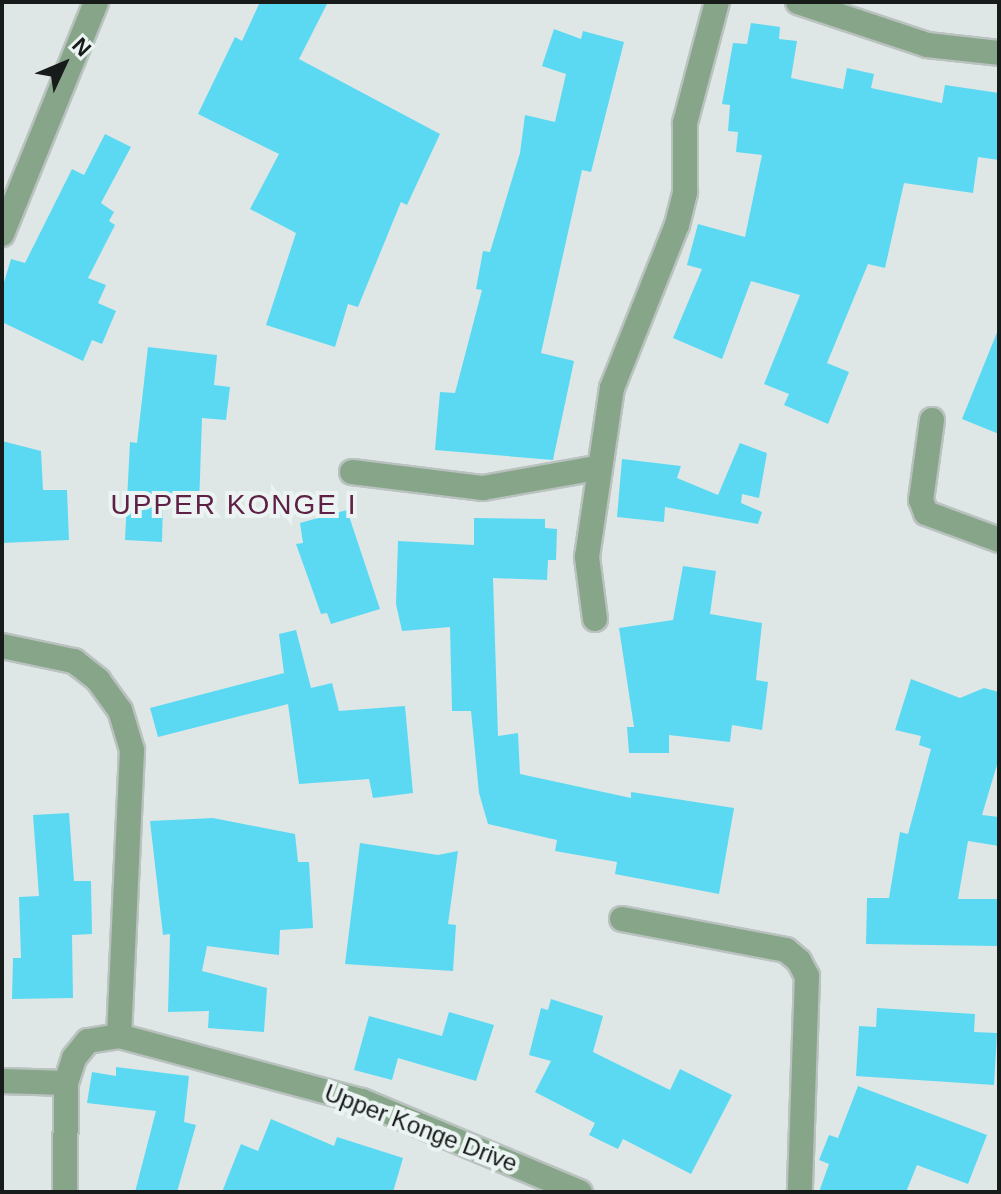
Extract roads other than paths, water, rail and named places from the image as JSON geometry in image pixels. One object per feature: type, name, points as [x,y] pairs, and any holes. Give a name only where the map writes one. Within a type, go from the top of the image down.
[{"type":"street","points":[[2,234],[96,2]]},
{"type":"street","points":[[595,619],[587,557],[597,468],[612,388],[677,225],[685,192],[685,123],[717,2]]},
{"type":"street","points":[[798,2],[842,9],[927,45],[999,53]]},
{"type":"street","points":[[932,420],[921,500],[926,513],[999,540]]},
{"type":"street","points":[[352,472],[483,488],[597,468]]},
{"type":"street","points":[[2,646],[74,661],[98,680],[120,710],[132,750],[119,1036],[88,1041],[74,1058],[66,1083],[65,1192]]},
{"type":"street","points":[[622,919],[786,950],[799,961],[807,976],[800,1192]]},
{"type":"street","name":"Upper Konge Drive","points":[[119,1036],[362,1101],[580,1192]]},
{"type":"street","points":[[2,1081],[66,1083]]},
{"type":"district","name":"UPPER KONGE I","points":[[234,505]]}]
